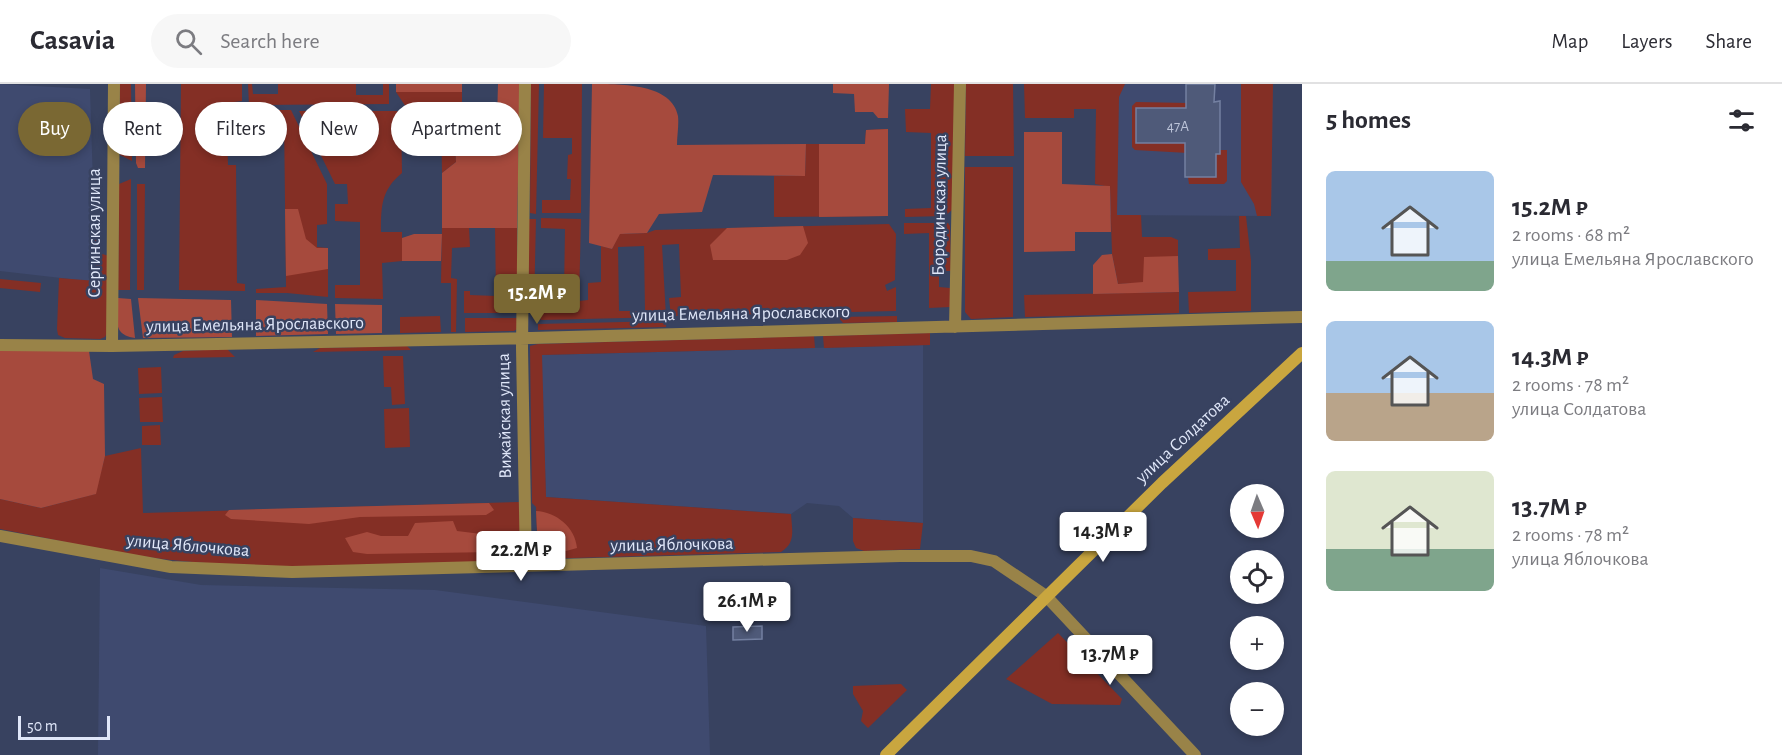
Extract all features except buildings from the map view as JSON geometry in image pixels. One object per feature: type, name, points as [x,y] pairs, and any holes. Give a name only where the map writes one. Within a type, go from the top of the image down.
[{"type":"main road","name":"улица Солдатова","points":[[886,755],[1162,483],[1302,354]]},
{"type":"street","name":"Сергинская улица","points":[[112,346],[114,84]]},
{"type":"street","name":"Вижайская улица","points":[[525,84],[522,338],[526,566]]},
{"type":"street","name":"Бородинская улица","points":[[955,327],[960,84]]},
{"type":"street","name":"улица Емельяна Ярославского","points":[[0,345],[112,346],[522,338],[1302,317]]},
{"type":"street","name":"улица Яблочкова","points":[[0,536],[171,567],[218,570],[352,571],[971,556],[994,561],[1046,596],[1188,752]]},
{"type":"shaded area","points":[[0,84],[90,89],[90,102],[18,102],[18,156],[91,156],[91,121],[96,282],[0,271]]},
{"type":"shaded area","points":[[120,84],[131,84],[131,102],[120,102]]},
{"type":"shaded area","points":[[135,84],[146,84],[146,102],[135,102]]},
{"type":"shaded area","points":[[181,84],[242,84],[242,101],[195,102],[195,156],[228,156],[228,165],[236,165],[237,283],[245,284],[245,291],[179,290],[180,156],[183,156],[183,102],[181,102]]},
{"type":"shaded area","points":[[248,84],[252,84],[253,94],[278,94],[278,84],[356,84],[356,95],[383,95],[383,84],[389,84],[389,104],[299,102],[299,105],[287,105],[287,102],[249,102]]},
{"type":"shaded area","points":[[396,84],[462,84],[462,92],[396,92]]},
{"type":"shaded area","points":[[498,84],[520,84],[520,102],[497,102]]},
{"type":"shaded area","points":[[531,84],[539,84],[536,214],[530,213]]},
{"type":"shaded area","points":[[544,84],[582,84],[581,213],[542,213],[542,200],[570,200],[571,179],[567,179],[568,155],[572,154],[572,138],[543,138]]},
{"type":"shaded area","points":[[592,84],[618,84],[644,88],[666,98],[674,105],[678,116],[677,145],[806,144],[805,176],[713,175],[702,212],[659,214],[647,233],[620,234],[612,249],[589,243]]},
{"type":"shaded area","points":[[833,84],[889,84],[888,118],[878,118],[873,112],[855,112],[854,94],[833,93]]},
{"type":"shaded area","points":[[931,84],[955,84],[952,210],[945,216],[905,217],[905,209],[931,208],[931,133],[906,132],[905,109],[930,109]]},
{"type":"shaded area","points":[[966,84],[1013,84],[1014,156],[965,156]]},
{"type":"shaded area","points":[[1024,84],[1125,84],[1119,97],[1117,215],[1141,215],[1142,237],[1171,237],[1178,240],[1178,257],[1143,283],[1118,284],[1112,254],[1110,187],[1095,184],[1096,109],[1074,109],[1074,118],[1025,118]]},
{"type":"shaded area","points":[[1110,84],[1273,84],[1271,216],[1110,215]]},
{"type":"shaded area","points":[[1241,84],[1273,84],[1271,216],[1257,216],[1254,204],[1241,182]]},
{"type":"shaded area","points":[[396,92],[462,92],[462,102],[403,102]]},
{"type":"shaded area","points":[[1136,102],[1188,103],[1188,108],[1136,108],[1136,142],[1188,143],[1188,153],[1135,150],[1132,147],[1132,106]]},
{"type":"shaded area","points":[[287,110],[291,110],[299,126],[299,156],[313,156],[327,184],[327,224],[317,225],[317,247],[328,248],[328,297],[256,293],[256,289],[286,287],[284,156],[287,156]]},
{"type":"shaded area","points":[[379,111],[391,111],[391,156],[402,156],[402,173],[386,193],[381,215],[381,232],[402,232],[402,261],[382,263],[383,299],[335,298],[335,285],[360,285],[360,222],[335,221],[335,204],[348,204],[347,184],[335,184],[321,156],[379,156]]},
{"type":"shaded area","points":[[888,129],[888,216],[774,217],[774,176],[805,176],[806,144],[865,144],[866,130]]},
{"type":"shaded area","points":[[888,129],[888,216],[819,217],[819,144],[865,144],[866,130]]},
{"type":"shaded area","points":[[1024,132],[1062,132],[1062,184],[1110,186],[1111,232],[1075,232],[1075,251],[1024,252]]},
{"type":"shaded area","points":[[1220,150],[1227,150],[1227,181],[1224,184],[1189,184],[1188,177],[1216,177],[1216,154],[1220,154]]},
{"type":"shaded area","points":[[122,156],[132,156],[132,161]]},
{"type":"shaded area","points":[[136,156],[145,156],[145,168],[138,168]]},
{"type":"shaded area","points":[[442,156],[456,156],[456,162],[442,173]]},
{"type":"shaded area","points":[[456,156],[518,156],[517,228],[442,228],[442,173],[456,162]]},
{"type":"shaded area","points":[[965,167],[1013,167],[1013,317],[971,319],[965,312]]},
{"type":"shaded area","points":[[131,179],[130,290],[118,290],[119,184]]},
{"type":"shaded area","points":[[137,184],[145,184],[144,290],[137,290]]},
{"type":"shaded area","points":[[285,209],[298,209],[306,239],[317,248],[328,248],[328,269],[286,276]]},
{"type":"shaded area","points":[[1239,216],[1246,216],[1251,261],[1251,311],[1189,313],[1188,292],[1236,291],[1236,260],[1208,260],[1208,249],[1240,248]]},
{"type":"shaded area","points":[[541,218],[581,219],[579,301],[588,300],[588,283],[601,282],[601,246],[612,249],[619,234],[647,233],[655,230],[889,224],[896,234],[895,280],[885,285],[887,291],[896,287],[896,311],[671,316],[669,298],[681,297],[679,244],[662,245],[666,317],[541,320],[537,314],[539,293],[564,292],[565,229],[541,228]],"holes":[[[644,246],[645,311],[619,311],[618,247]]]},
{"type":"shaded area","points":[[529,219],[536,219],[534,308],[528,309]]},
{"type":"shaded area","points":[[904,223],[948,223],[950,226],[951,271],[939,271],[939,287],[950,288],[950,307],[929,308],[929,233],[904,234]]},
{"type":"shaded area","points":[[803,226],[808,243],[800,255],[787,260],[713,260],[710,245],[727,228]]},
{"type":"shaded area","points":[[469,227],[470,247],[452,248],[451,278],[457,279],[456,332],[451,332],[451,283],[441,283],[442,228]]},
{"type":"shaded area","points":[[495,227],[517,228],[517,313],[464,313],[464,291],[470,291],[470,295],[496,296]]},
{"type":"shaded area","points":[[95,229],[98,229],[99,253],[109,256],[108,331],[105,337],[100,339],[65,338],[58,335],[57,329],[59,278],[96,281]]},
{"type":"shaded area","points":[[414,234],[442,234],[441,261],[402,261],[402,238]]},
{"type":"shaded area","points":[[1112,254],[1118,284],[1143,282],[1144,257],[1178,256],[1179,292],[1093,294],[1093,265],[1102,255]]},
{"type":"shaded area","points":[[0,279],[41,283],[40,292],[0,288]]},
{"type":"shaded area","points":[[1179,292],[1179,313],[1025,317],[1024,295]]},
{"type":"shaded area","points":[[118,298],[131,299],[135,338],[127,336],[119,329]]},
{"type":"shaded area","points":[[138,298],[231,300],[232,337],[143,338]]},
{"type":"shaded area","points":[[256,300],[327,304],[328,334],[256,336]]},
{"type":"shaded area","points":[[335,304],[382,305],[382,333],[336,334]]},
{"type":"shaded area","points":[[440,316],[441,332],[400,333],[400,317]]},
{"type":"shaded area","points":[[897,316],[897,322],[843,323],[838,317]]},
{"type":"shaded area","points":[[465,318],[517,318],[517,329],[514,331],[465,332]]},
{"type":"shaded area","points":[[666,321],[666,327],[538,330],[538,324]]},
{"type":"shaded area","points":[[930,333],[930,345],[824,348],[823,336]]},
{"type":"shaded area","points":[[814,336],[815,348],[542,355],[546,497],[791,514],[792,531],[789,545],[781,552],[538,559],[536,507],[532,503],[530,346]]},
{"type":"shaded area","points":[[923,345],[923,523],[853,518],[839,506],[807,503],[791,514],[546,497],[541,355]]},
{"type":"shaded area","points":[[407,346],[411,350],[313,352],[320,348]]},
{"type":"shaded area","points":[[227,349],[235,357],[173,358],[174,355],[183,351]]},
{"type":"shaded area","points":[[0,350],[89,351],[93,379],[104,384],[105,456],[96,494],[41,508],[0,499]]},
{"type":"shaded area","points":[[383,356],[403,356],[405,404],[392,405],[391,387],[384,387]]},
{"type":"shaded area","points":[[161,367],[162,393],[139,394],[138,368]]},
{"type":"shaded area","points":[[162,397],[163,422],[140,422],[139,398]]},
{"type":"shaded area","points":[[409,408],[410,447],[385,448],[384,409]]},
{"type":"shaded area","points":[[160,425],[161,445],[142,445],[142,426]]},
{"type":"shaded area","points":[[141,448],[143,513],[520,502],[521,552],[513,561],[353,566],[233,565],[144,556],[0,529],[0,499],[41,508],[95,494],[105,456]]},
{"type":"shaded area","points":[[489,503],[494,510],[486,515],[360,517],[309,524],[231,519],[225,515],[229,510]]},
{"type":"shaded area","points":[[536,511],[551,514],[563,522],[573,533],[577,548],[566,551],[538,550]]},
{"type":"shaded area","points":[[853,518],[923,523],[920,549],[864,551],[856,548],[853,541]]},
{"type":"shaded area","points":[[453,521],[457,531],[506,537],[502,549],[496,552],[367,554],[353,552],[345,538],[367,532],[381,536],[408,536],[415,523]]},
{"type":"shaded area","points":[[100,568],[201,585],[435,590],[706,626],[710,755],[98,755]]},
{"type":"shaded area","points":[[1058,633],[1122,699],[1120,705],[1052,704],[1006,679]]},
{"type":"shaded area","points":[[901,684],[907,690],[868,728],[861,721],[863,711],[853,694],[853,686]]}]
